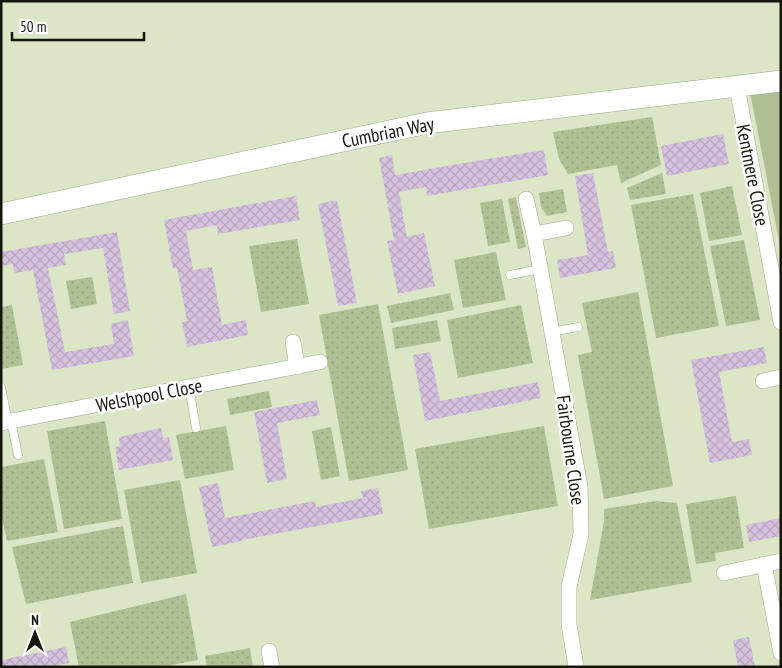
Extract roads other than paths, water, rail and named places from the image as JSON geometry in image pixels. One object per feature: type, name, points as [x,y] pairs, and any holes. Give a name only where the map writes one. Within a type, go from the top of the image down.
[{"type":"street","name":"Cumbrian Way","points":[[1,214],[427,123],[781,81]]},
{"type":"street","name":"Kentmere Close","points":[[737,87],[781,322]]},
{"type":"street","name":"Fairbourne Close","points":[[526,199],[580,486],[581,534],[569,587],[569,624],[576,667]]},
{"type":"street","points":[[534,234],[566,228]]},
{"type":"street","points":[[293,342],[297,367]]},
{"type":"street","name":"Welshpool Close","points":[[7,422],[320,362]]},
{"type":"street","points":[[763,381],[781,377]]},
{"type":"street","points":[[724,573],[781,561]]},
{"type":"street","points":[[764,564],[781,653]]},
{"type":"street","points":[[269,651],[272,667]]},
{"type":"lane","points":[[510,275],[540,269]]},
{"type":"lane","points":[[551,332],[578,327]]},
{"type":"lane","points":[[1,386],[7,422],[18,455]]},
{"type":"lane","points":[[189,387],[196,428]]}]
